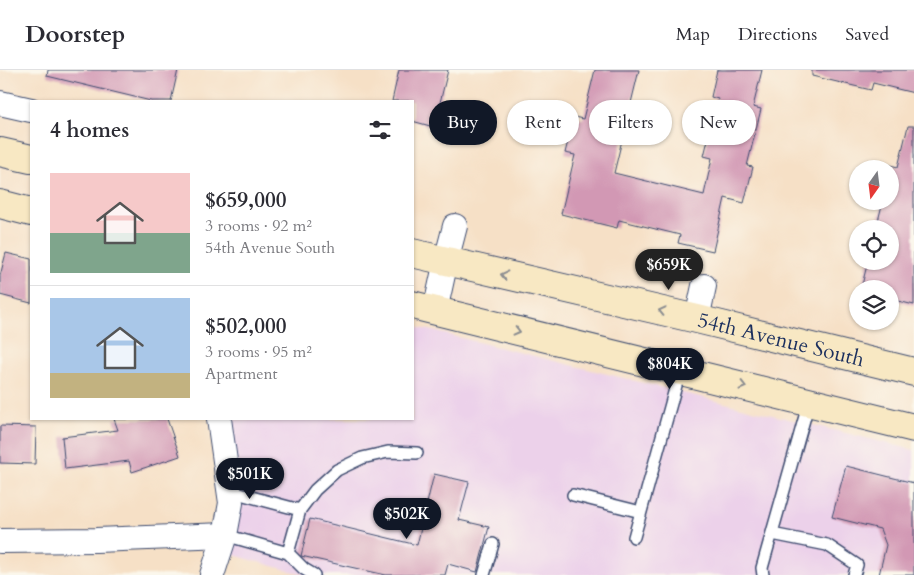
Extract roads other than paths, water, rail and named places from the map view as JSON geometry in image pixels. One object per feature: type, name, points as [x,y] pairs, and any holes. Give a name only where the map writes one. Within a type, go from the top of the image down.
[{"type":"main road","points":[[0,152],[30,159]]},
{"type":"main road","points":[[0,204],[30,212]]},
{"type":"main road","name":"54th Avenue South","points":[[414,253],[697,319],[914,372]]},
{"type":"main road","points":[[424,308],[914,428]]},
{"type":"street","points":[[0,103],[30,110]]},
{"type":"street","points":[[424,308],[446,261],[455,226]]},
{"type":"street","points":[[697,319],[704,286]]},
{"type":"street","points":[[212,575],[226,535],[231,502],[219,420]]},
{"type":"street","points":[[0,541],[96,540],[226,535]]},
{"type":"lane","points":[[634,537],[680,371]]},
{"type":"lane","points":[[763,575],[762,568],[810,402]]},
{"type":"lane","points":[[288,553],[300,510],[315,490],[338,470],[362,458],[388,452],[417,453]]},
{"type":"lane","points":[[230,491],[300,510]]},
{"type":"lane","points":[[573,495],[641,512]]},
{"type":"lane","points":[[772,534],[827,544],[857,566],[854,575]]},
{"type":"lane","points":[[226,535],[288,553],[304,569],[314,575]]},
{"type":"lane","points":[[484,575],[493,544]]}]
